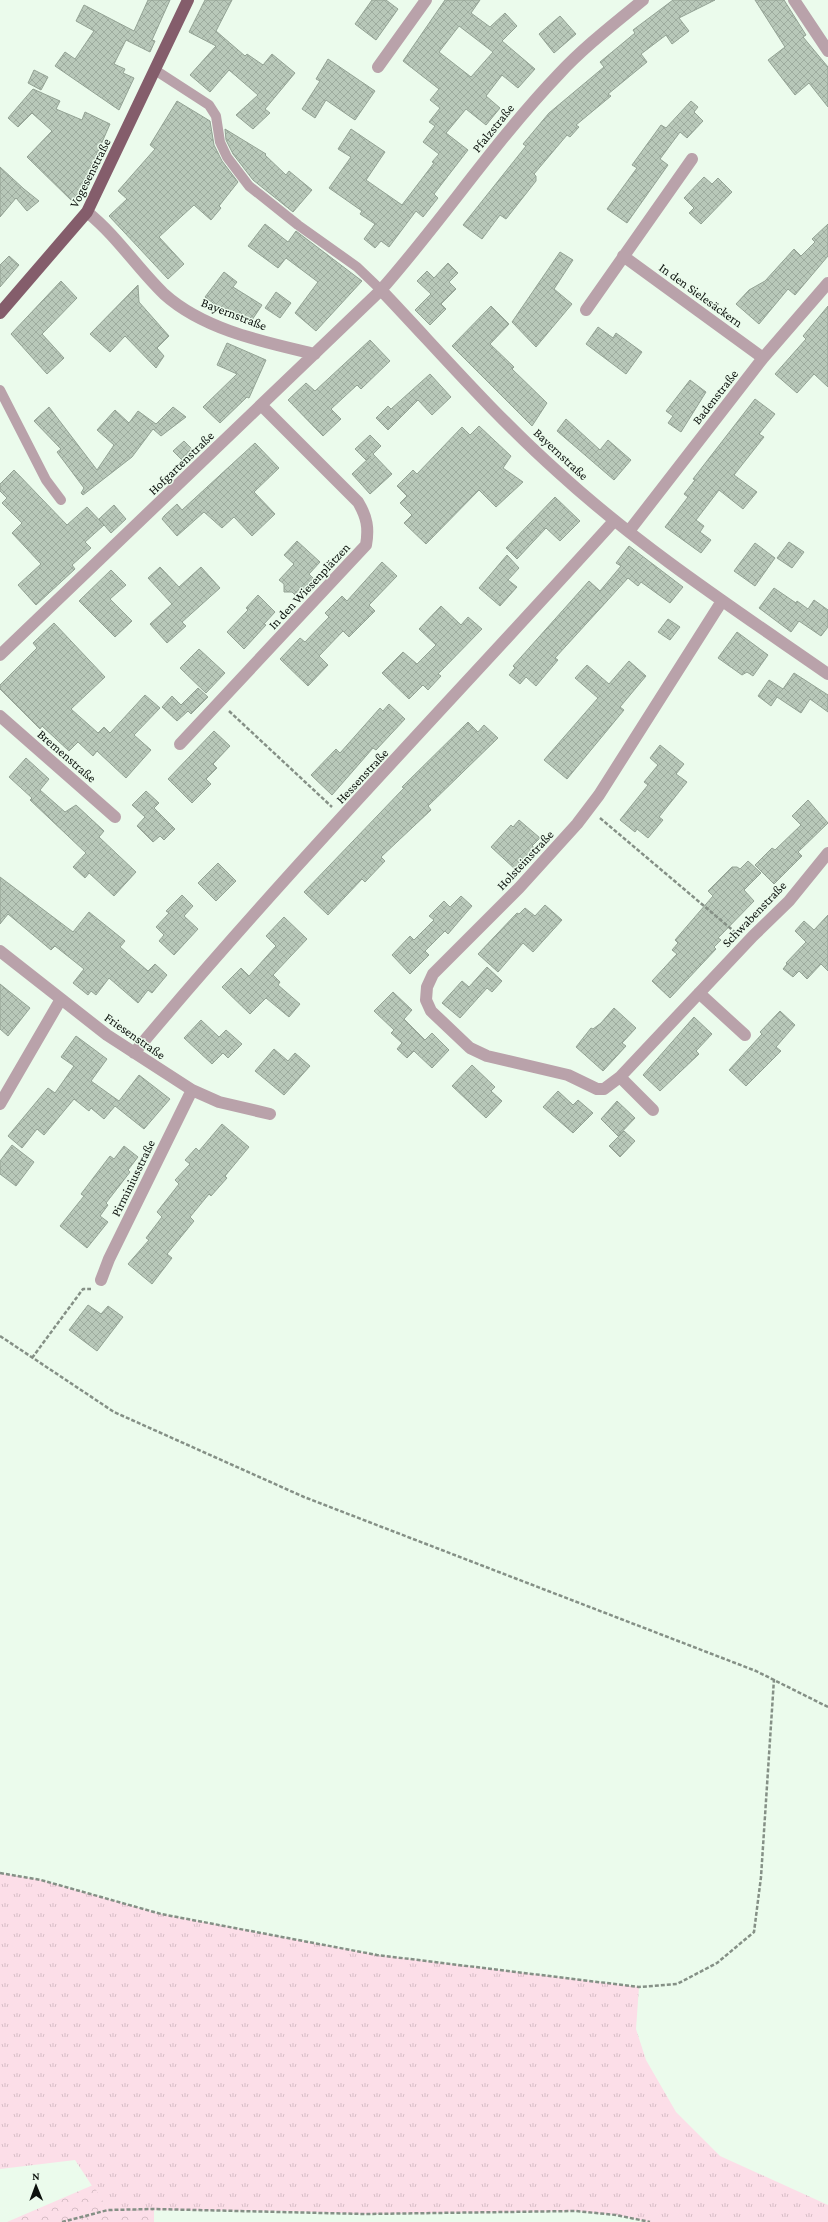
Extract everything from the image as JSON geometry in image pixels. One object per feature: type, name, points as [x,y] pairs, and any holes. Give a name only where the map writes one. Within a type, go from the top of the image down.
[{"type":"main road","name":"Vogesenstraße","points":[[0,313],[88,212],[188,0]]},
{"type":"street","points":[[378,67],[426,0]]},
{"type":"street","name":"Pfalzstraße","points":[[381,290],[407,260],[525,111],[560,73],[599,36],[643,0]]},
{"type":"street","points":[[794,0],[828,51]]},
{"type":"street","points":[[586,310],[692,159]]},
{"type":"street","name":"Bayernstraße","points":[[88,212],[122,245],[164,294],[188,311],[244,336],[315,354]]},
{"type":"street","name":"In den Sielesäckern","points":[[623,256],[763,358]]},
{"type":"street","name":"Badenstraße","points":[[628,531],[763,358],[828,283]]},
{"type":"street","name":"Hofgartenstraße","points":[[0,655],[262,406],[381,290]]},
{"type":"street","name":"Bayernstraße","points":[[381,290],[557,472],[614,521],[722,601],[828,674]]},
{"type":"street","name":"In den Wiesenplätzen","points":[[180,744],[366,546],[368,531],[366,515],[358,502],[262,406]]},
{"type":"street","name":"Hessenstraße","points":[[134,1053],[263,903],[614,521]]},
{"type":"street","name":"Holsteinstraße","points":[[556,1072],[487,1056],[470,1048],[431,1011],[426,1000],[427,987],[433,974],[519,888],[589,808],[722,601]]},
{"type":"street","name":"Bremenstraße","points":[[0,716],[115,817]]},
{"type":"street","name":"Schwabenstraße","points":[[556,1072],[568,1075],[597,1089],[604,1089],[620,1077],[698,993],[789,901],[828,853]]},
{"type":"street","name":"Friesenstraße","points":[[0,951],[107,1035],[192,1090],[219,1102],[270,1114]]},
{"type":"street","points":[[698,993],[745,1035]]},
{"type":"street","points":[[0,1104],[61,999]]},
{"type":"street","points":[[620,1077],[653,1110]]},
{"type":"street","name":"Pirminiusstraße","points":[[102,1280],[109,1259],[192,1090]]},
{"type":"lane","name":"Bayernstraße","points":[[155,70],[209,105],[216,116],[223,147],[239,175],[260,196],[357,267],[381,290]]},
{"type":"lane","points":[[0,390],[46,480],[61,500]]},
{"type":"path","points":[[220,703],[343,817]]},
{"type":"path","points":[[589,808],[747,942]]},
{"type":"path","points":[[32,1358],[83,1289],[98,1288],[102,1280]]},
{"type":"path","points":[[0,1336],[114,1412],[304,1496],[774,1679],[828,1707]]},
{"type":"path","points":[[0,1873],[41,1880],[161,1914],[377,1956],[639,1987],[677,1984],[717,1963],[754,1932],[761,1877],[774,1679]]},
{"type":"path","points":[[62,2222],[108,2210],[154,2209],[365,2214],[576,2211],[616,2215],[650,2222]]},
{"type":"green space","points":[[0,1873],[41,1880],[161,1914],[377,1955],[639,1987],[636,2029],[646,2060],[676,2112],[720,2156],[828,2205],[828,2222],[650,2222],[616,2215],[576,2211],[365,2214],[287,2211],[108,2210],[75,2160],[0,2169]]},
{"type":"green space","points":[[93,2185],[108,2210],[154,2209],[154,2222],[7,2222]]},
{"type":"building","points":[[148,0],[170,0],[152,40],[155,41],[150,52],[126,40],[114,64],[125,69],[123,73],[134,78],[119,110],[55,66],[65,52],[75,59],[94,31],[76,21],[84,5],[134,31]]},
{"type":"building","points":[[205,0],[232,0],[216,31],[245,56],[247,54],[263,65],[272,54],[295,73],[265,109],[270,113],[253,129],[236,115],[258,95],[229,70],[210,92],[190,75],[216,46],[189,32]]},
{"type":"building","points":[[372,0],[386,0],[398,9],[376,40],[355,24]]},
{"type":"building","points":[[445,0],[480,0],[471,13],[490,27],[505,13],[517,26],[502,41],[535,69],[518,88],[502,75],[486,96],[500,108],[486,125],[466,109],[446,133],[468,150],[434,194],[438,198],[423,217],[416,211],[389,247],[381,241],[375,248],[364,239],[375,224],[360,214],[362,211],[329,188],[351,157],[338,149],[351,129],[385,152],[366,180],[402,205],[434,163],[432,162],[439,154],[423,142],[435,126],[429,122],[440,108],[430,100],[439,89],[403,61]],"holes":[[[459,26],[493,52],[471,77],[439,52]]]},
{"type":"building","points":[[673,0],[715,0],[679,18],[689,31],[672,44],[666,35],[641,54],[647,62],[608,94],[611,96],[576,125],[579,127],[570,137],[567,135],[534,174],[536,176],[536,181],[506,219],[500,215],[482,239],[463,225],[526,146],[523,144],[549,113],[604,67],[600,62],[635,33],[633,30]]},
{"type":"building","points":[[755,0],[784,0],[806,35],[803,37],[828,67],[828,107],[809,83],[795,95],[768,60],[785,47]]},
{"type":"building","points":[[560,16],[576,34],[554,53],[539,34]]},
{"type":"building","points":[[328,59],[375,91],[355,120],[326,100],[315,118],[302,109],[320,81],[316,79]]},
{"type":"building","points":[[34,70],[48,77],[41,90],[28,83]]},
{"type":"building","points":[[33,89],[60,101],[56,109],[82,120],[85,112],[110,124],[96,156],[98,157],[73,202],[27,157],[52,131],[32,113],[18,127],[8,118]]},
{"type":"building","points":[[177,101],[210,121],[214,145],[222,161],[238,182],[219,206],[221,208],[211,220],[194,205],[159,237],[184,264],[168,279],[109,216],[127,199],[118,191],[155,149],[150,145]]},
{"type":"building","points":[[691,101],[698,107],[694,112],[703,121],[687,138],[680,132],[660,159],[668,165],[627,223],[607,209],[637,168],[632,165],[661,125],[666,128]]},
{"type":"building","points":[[225,129],[266,154],[265,155],[286,175],[289,171],[312,190],[293,212],[253,180],[233,154],[226,140]]},
{"type":"building","points":[[0,167],[39,201],[27,211],[16,198],[0,217]]},
{"type":"building","points":[[704,177],[712,184],[718,178],[732,192],[701,224],[689,213],[694,208],[684,198]]},
{"type":"building","points":[[265,224],[288,242],[296,231],[362,281],[316,331],[295,313],[318,282],[286,258],[278,268],[248,246]]},
{"type":"building","points":[[828,224],[828,256],[795,295],[788,289],[759,324],[736,304],[749,290],[765,281],[794,249],[801,256],[815,242],[812,239]]},
{"type":"building","points":[[560,252],[573,260],[554,289],[572,304],[536,347],[512,322]]},
{"type":"building","points":[[9,256],[19,265],[0,287],[0,265]]},
{"type":"building","points":[[448,263],[458,273],[449,282],[456,289],[441,304],[446,309],[430,325],[415,310],[431,294],[417,281],[427,271],[434,278]]},
{"type":"building","points":[[224,272],[237,282],[233,287],[262,305],[250,323],[226,308],[224,311],[205,297]]},
{"type":"building","points":[[61,281],[77,298],[42,334],[64,358],[47,374],[11,334]]},
{"type":"building","points":[[138,285],[139,302],[169,336],[157,348],[164,356],[156,368],[125,336],[110,352],[90,334]]},
{"type":"building","points":[[276,292],[291,303],[280,318],[265,308]]},
{"type":"building","points":[[491,306],[509,324],[490,344],[514,367],[512,369],[547,403],[532,426],[452,346]]},
{"type":"building","points":[[828,306],[828,387],[814,374],[797,393],[775,374],[806,339],[803,336]]},
{"type":"building","points":[[598,327],[613,338],[616,333],[642,352],[626,374],[586,344]]},
{"type":"building","points":[[370,340],[390,361],[361,389],[357,385],[331,409],[341,419],[323,436],[288,400],[306,383],[315,391]]},
{"type":"building","points":[[227,343],[266,360],[249,398],[247,397],[220,423],[203,407],[237,374],[217,365]]},
{"type":"building","points":[[430,374],[451,397],[432,415],[418,400],[388,430],[376,418],[388,406],[391,409]]},
{"type":"building","points":[[690,380],[706,392],[681,432],[668,423],[673,416],[666,411]]},
{"type":"building","points":[[755,399],[775,414],[759,434],[764,437],[734,475],[757,492],[743,509],[719,490],[696,520],[704,526],[700,532],[711,540],[701,553],[665,527],[688,497],[684,494],[695,480],[693,479]]},
{"type":"building","points":[[49,407],[97,470],[114,445],[97,430],[115,410],[129,423],[138,411],[156,424],[173,407],[186,417],[161,436],[153,429],[132,457],[83,495],[81,493],[84,488],[57,452],[61,449],[34,421]]},
{"type":"building","points":[[566,419],[600,450],[608,440],[631,460],[614,480],[557,431]]},
{"type":"building","points":[[479,426],[511,456],[503,468],[523,482],[496,507],[479,490],[426,544],[404,523],[412,515],[400,503],[407,496],[397,486],[413,470],[417,474],[462,427],[470,435]]},
{"type":"building","points":[[370,435],[381,446],[373,454],[392,474],[370,494],[352,474],[371,456],[366,460],[355,449]]},
{"type":"building","points":[[184,441],[195,452],[184,462],[173,451]]},
{"type":"building","points":[[255,443],[279,468],[254,492],[275,514],[252,536],[234,517],[222,528],[204,512],[177,536],[162,519],[164,516],[177,504],[182,510]]},
{"type":"building","points":[[14,470],[67,525],[87,507],[104,525],[85,542],[91,548],[72,565],[75,569],[36,605],[18,585],[41,564],[12,533],[22,523],[2,503],[7,498],[0,491],[0,484]]},
{"type":"building","points":[[555,497],[580,521],[560,541],[546,528],[517,559],[506,548]]},
{"type":"building","points":[[114,505],[126,519],[111,533],[99,519]]},
{"type":"building","points":[[297,541],[320,562],[309,574],[314,579],[297,597],[292,592],[284,592],[284,584],[279,580],[294,564],[284,555]]},
{"type":"building","points":[[789,542],[804,552],[792,568],[777,558]]},
{"type":"building","points":[[755,543],[775,558],[755,586],[734,571]]},
{"type":"building","points":[[629,546],[683,587],[670,603],[641,582],[638,586],[628,578],[555,658],[558,660],[536,686],[526,677],[520,684],[509,675],[515,668],[513,666],[589,581],[600,591],[621,566],[616,563]]},
{"type":"building","points":[[507,555],[519,568],[508,580],[517,587],[500,606],[479,588]]},
{"type":"building","points":[[382,562],[397,576],[369,605],[375,611],[349,637],[343,631],[319,656],[328,665],[308,686],[280,659],[300,638],[305,642],[329,617],[325,613],[342,596],[347,601]]},
{"type":"building","points":[[160,567],[179,587],[201,567],[220,588],[182,622],[186,626],[167,643],[150,624],[172,604],[148,578]]},
{"type":"building","points":[[111,570],[126,585],[110,599],[132,621],[115,637],[79,601]]},
{"type":"building","points":[[774,588],[796,603],[797,601],[808,609],[814,600],[828,610],[828,627],[821,636],[799,621],[791,632],[759,608]]},
{"type":"building","points":[[258,595],[275,612],[264,624],[266,625],[244,649],[227,632],[248,610],[246,608]]},
{"type":"building","points":[[441,606],[461,625],[468,617],[482,629],[438,674],[441,676],[428,690],[423,685],[409,699],[382,673],[403,652],[417,664],[436,645],[419,629]]},
{"type":"building","points":[[668,619],[680,627],[670,640],[658,632]]},
{"type":"building","points":[[54,623],[105,677],[71,709],[98,733],[104,727],[110,733],[145,695],[160,708],[134,735],[151,750],[126,778],[97,751],[93,756],[78,742],[69,751],[42,726],[40,729],[0,689],[0,685],[37,648],[33,643]]},
{"type":"building","points":[[737,632],[768,655],[753,676],[747,672],[742,675],[718,658]]},
{"type":"building","points":[[199,649],[225,673],[206,693],[180,668]]},
{"type":"building","points":[[629,661],[646,676],[620,707],[624,710],[567,779],[544,760],[598,698],[575,678],[587,665],[609,684]]},
{"type":"building","points":[[794,673],[828,695],[828,712],[810,699],[801,713],[777,697],[771,706],[758,696],[769,680],[783,689]]},
{"type":"building","points":[[198,688],[208,697],[191,714],[188,711],[177,721],[162,707],[172,696],[181,705]]},
{"type":"building","points":[[389,704],[405,719],[376,750],[373,748],[332,795],[311,775],[336,749],[340,753],[380,708],[383,711]]},
{"type":"building","points":[[468,722],[478,732],[484,725],[498,738],[428,806],[431,810],[381,857],[385,861],[365,882],[362,879],[328,915],[304,892],[404,788],[402,787]]},
{"type":"building","points":[[214,731],[230,746],[213,764],[217,768],[206,779],[211,784],[192,803],[168,779]]},
{"type":"building","points":[[660,745],[684,764],[676,774],[687,782],[659,817],[663,820],[648,838],[637,829],[635,832],[620,820],[648,785],[644,782],[658,765],[650,758]]},
{"type":"building","points":[[26,758],[49,779],[40,790],[65,812],[76,805],[104,831],[99,837],[136,872],[114,896],[89,873],[85,878],[73,867],[86,853],[30,800],[32,798],[9,777]]},
{"type":"building","points":[[146,791],[159,803],[154,808],[175,829],[164,840],[160,836],[153,842],[137,826],[145,817],[132,805]]},
{"type":"building","points":[[808,800],[828,823],[798,852],[802,856],[774,884],[755,865],[772,848],[775,850],[801,825],[792,816]]},
{"type":"building","points":[[519,820],[540,838],[532,846],[536,849],[516,870],[491,847],[511,825],[513,827]]},
{"type":"building","points":[[748,861],[761,873],[744,890],[754,901],[718,938],[721,940],[714,947],[716,949],[670,998],[652,981],[677,954],[672,950],[678,943],[675,940],[713,896],[708,891],[732,867],[737,867],[740,869]]},
{"type":"building","points":[[218,863],[236,881],[216,901],[198,883]]},
{"type":"building","points":[[0,877],[73,932],[89,912],[125,941],[120,947],[148,971],[155,964],[167,975],[152,993],[148,990],[138,1003],[109,978],[96,995],[91,991],[88,995],[73,983],[84,969],[55,946],[51,950],[8,914],[0,924]]},
{"type":"building","points":[[182,895],[193,906],[184,916],[198,929],[174,955],[159,941],[164,935],[156,927],[169,913],[166,911]]},
{"type":"building","points":[[461,896],[472,906],[448,934],[445,931],[425,951],[429,955],[410,974],[392,955],[410,936],[414,940],[434,920],[429,916],[444,901],[450,907]]},
{"type":"building","points":[[545,905],[562,920],[533,952],[523,943],[498,972],[478,954],[517,913],[519,914],[525,908],[535,916]]},
{"type":"building","points":[[828,915],[828,971],[821,964],[807,979],[799,971],[793,977],[783,969],[787,964],[786,963],[806,942],[795,931],[804,921],[814,930]]},
{"type":"building","points":[[284,917],[307,939],[273,975],[280,982],[278,985],[300,1004],[289,1017],[266,998],[250,1014],[222,987],[241,968],[249,976],[276,946],[266,936]]},
{"type":"building","points":[[487,967],[502,981],[492,992],[487,988],[460,1018],[442,1003],[462,981],[469,987]]},
{"type":"building","points":[[0,984],[30,1008],[8,1036],[0,1029]]},
{"type":"building","points":[[393,992],[412,1010],[404,1019],[425,1040],[432,1033],[449,1050],[432,1068],[414,1051],[407,1058],[397,1049],[402,1043],[391,1033],[394,1030],[374,1011]]},
{"type":"building","points":[[614,1008],[636,1028],[622,1043],[626,1046],[603,1071],[576,1047],[591,1028],[593,1029],[601,1023]]},
{"type":"building","points":[[780,1011],[795,1025],[776,1047],[781,1051],[746,1086],[729,1070],[762,1034],[760,1032]]},
{"type":"building","points":[[694,1017],[712,1034],[696,1051],[699,1054],[660,1091],[643,1075]]},
{"type":"building","points":[[201,1020],[219,1037],[226,1030],[242,1044],[228,1058],[223,1053],[212,1064],[184,1038]]},
{"type":"building","points":[[76,1036],[107,1059],[91,1081],[119,1101],[139,1075],[170,1099],[144,1129],[115,1106],[104,1119],[91,1108],[89,1111],[74,1099],[44,1135],[37,1129],[22,1148],[8,1136],[48,1088],[55,1093],[74,1066],[61,1057]]},
{"type":"building","points":[[274,1049],[288,1061],[295,1053],[310,1066],[284,1095],[255,1071]]},
{"type":"building","points":[[472,1065],[495,1087],[491,1091],[502,1101],[486,1118],[452,1086]]},
{"type":"building","points":[[558,1091],[573,1105],[578,1100],[593,1113],[573,1133],[543,1107]]},
{"type":"building","points":[[617,1101],[635,1118],[618,1136],[601,1119]]},
{"type":"building","points":[[222,1124],[249,1147],[225,1176],[227,1178],[211,1196],[209,1194],[190,1217],[194,1221],[167,1254],[172,1258],[152,1284],[128,1264],[149,1240],[146,1238],[162,1217],[157,1212],[179,1184],[175,1180],[190,1164],[185,1160],[196,1148],[199,1151]]},
{"type":"building","points":[[624,1131],[635,1141],[620,1157],[609,1146]]},
{"type":"building","points":[[12,1145],[34,1162],[16,1186],[0,1174],[0,1161]]},
{"type":"building","points":[[124,1146],[138,1157],[128,1170],[130,1172],[106,1203],[108,1205],[100,1216],[108,1222],[87,1248],[60,1226],[84,1196],[81,1194],[110,1156],[114,1159]]},
{"type":"building","points":[[88,1305],[101,1314],[108,1306],[123,1317],[97,1351],[69,1330]]}]
